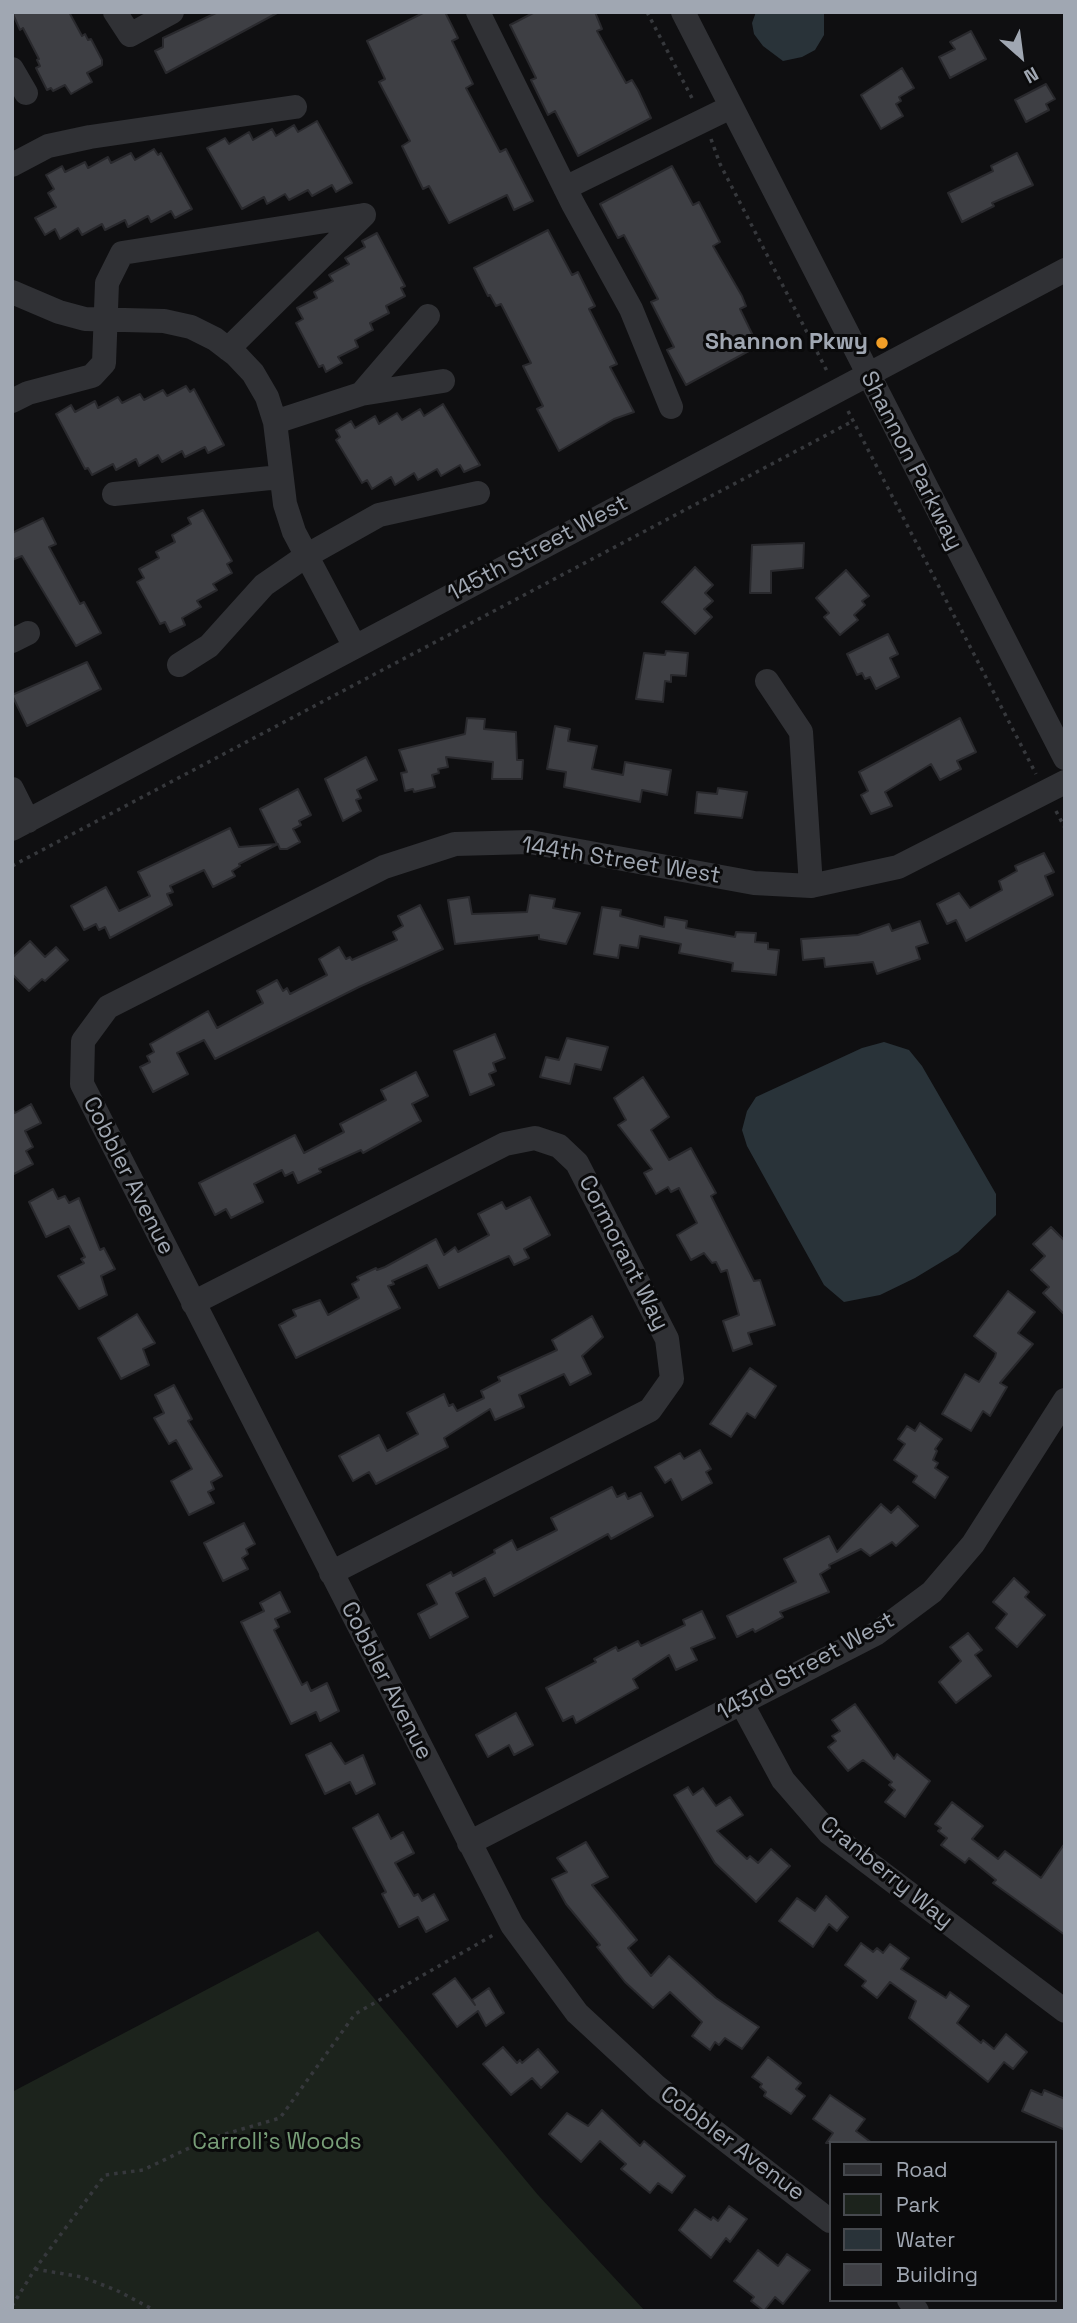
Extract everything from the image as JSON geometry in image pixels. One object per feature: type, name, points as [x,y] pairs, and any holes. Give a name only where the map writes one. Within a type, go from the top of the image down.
[{"type":"street","points":[[115,12],[130,35],[172,12]]},
{"type":"street","points":[[478,12],[565,188],[631,309],[671,407]]},
{"type":"street","name":"Shannon Parkway","points":[[683,12],[1065,758]]},
{"type":"street","points":[[12,69],[26,93]]},
{"type":"street","points":[[12,165],[48,146],[90,137],[295,107]]},
{"type":"street","points":[[565,188],[731,107]]},
{"type":"street","points":[[12,401],[28,393],[92,376],[104,363],[103,321],[107,282],[122,253],[365,215],[228,349]]},
{"type":"street","name":"145th Street West","points":[[20,825],[1065,270]]},
{"type":"street","points":[[12,292],[59,312],[103,321],[164,321],[191,327],[228,349],[253,373],[267,397],[275,422],[285,504],[306,556],[355,647]]},
{"type":"street","points":[[361,394],[428,316]]},
{"type":"street","points":[[275,422],[361,394],[443,381]]},
{"type":"street","points":[[114,494],[280,477]]},
{"type":"street","points":[[179,665],[209,646],[264,585],[306,556],[379,515],[478,493]]},
{"type":"street","points":[[767,681],[800,732],[811,886]]},
{"type":"street","name":"144th Street West","points":[[83,1041],[108,1007],[384,867],[455,844],[530,842],[754,883],[811,886],[898,867],[1055,787]]},
{"type":"street","points":[[12,789],[20,825]]},
{"type":"street","name":"Cobbler Avenue","points":[[83,1041],[82,1084],[512,1925],[577,2014],[657,2087],[828,2219]]},
{"type":"street","name":"Cormorant Way","points":[[193,1303],[505,1143],[535,1138],[559,1146],[577,1163],[661,1327],[667,1339],[672,1379],[650,1410],[331,1573]]},
{"type":"street","name":"143rd Street West","points":[[468,1843],[877,1633],[932,1592],[973,1544],[1064,1401]]},
{"type":"street","name":"Cranberry Way","points":[[742,1704],[783,1780],[829,1832],[1065,2011]]},
{"type":"path","points":[[647,12],[704,121],[720,164],[853,421],[1055,787],[1065,828]]},
{"type":"path","points":[[12,866],[853,421]]},
{"type":"path","points":[[12,2306],[35,2269],[105,2175],[142,2170],[208,2139],[280,2118],[355,2014],[512,1925]]},
{"type":"path","points":[[35,2269],[82,2277],[116,2290],[156,2311]]},
{"type":"green space","name":"Carroll's Woods","points":[[318,1931],[538,2195],[645,2311],[12,2311],[12,2092]]},
{"type":"water","points":[[756,12],[824,12],[824,35],[815,50],[802,57],[783,61],[763,46],[754,34],[752,23]]},
{"type":"water","points":[[884,1042],[909,1050],[922,1066],[996,1194],[996,1215],[958,1252],[915,1278],[880,1295],[844,1302],[824,1285],[747,1146],[742,1130],[747,1111],[756,1097],[862,1048]]},
{"type":"building","points":[[12,12],[69,12],[82,36],[85,34],[88,40],[91,39],[102,60],[102,65],[87,73],[92,82],[71,94],[65,85],[53,91],[51,88],[47,90],[36,68],[40,66],[37,60],[39,59]]},
{"type":"building","points":[[218,12],[279,12],[166,73],[155,51],[163,47],[163,38]]},
{"type":"building","points":[[425,12],[445,12],[458,38],[452,41],[473,84],[466,88],[500,152],[506,149],[533,201],[514,210],[507,195],[449,223],[429,186],[423,189],[402,146],[410,141],[379,82],[385,79],[367,41]]},
{"type":"building","points":[[535,12],[595,12],[602,29],[597,31],[626,83],[632,80],[651,118],[578,156],[555,111],[548,115],[531,80],[536,78],[510,25]]},
{"type":"building","points":[[971,31],[986,59],[950,78],[939,57],[955,49],[950,42]]},
{"type":"building","points":[[902,68],[914,88],[899,97],[901,101],[896,104],[903,116],[881,129],[861,95]]},
{"type":"building","points":[[1046,84],[1055,99],[1046,104],[1049,110],[1026,122],[1015,100]]},
{"type":"building","points":[[317,121],[352,183],[336,192],[332,185],[312,196],[308,190],[289,200],[285,194],[267,204],[264,197],[242,209],[207,148],[225,138],[229,144],[249,132],[253,140],[272,129],[276,136],[294,125],[298,132]]},
{"type":"building","points":[[154,149],[158,155],[161,153],[192,209],[175,218],[171,211],[151,222],[148,216],[128,227],[125,220],[105,230],[102,224],[82,235],[78,228],[60,239],[55,229],[45,235],[35,218],[56,207],[48,193],[54,189],[46,175],[62,166],[65,172],[85,162],[88,168],[108,157],[111,163],[131,153],[135,160]]},
{"type":"building","points":[[1017,153],[1033,185],[992,203],[994,206],[962,222],[948,193],[993,171],[991,166]]},
{"type":"building","points":[[672,166],[693,205],[699,202],[720,242],[713,246],[742,296],[746,306],[740,309],[758,346],[686,385],[667,350],[674,347],[651,302],[658,299],[624,235],[618,238],[600,204]]},
{"type":"building","points":[[548,230],[572,275],[578,272],[595,306],[589,309],[617,364],[610,367],[634,412],[614,419],[559,451],[537,409],[543,406],[523,366],[531,363],[501,304],[496,306],[490,295],[488,296],[474,268]]},
{"type":"building","points":[[377,233],[405,286],[401,288],[405,296],[386,306],[389,313],[370,323],[373,330],[355,340],[358,347],[338,357],[342,363],[326,372],[323,365],[319,367],[296,323],[303,319],[297,308],[317,298],[314,292],[333,281],[329,275],[349,264],[345,258],[365,247],[362,241]]},
{"type":"building","points":[[186,386],[190,392],[194,389],[224,445],[208,453],[205,447],[185,457],[182,451],[162,462],[158,455],[139,466],[136,459],[116,470],[113,464],[92,475],[88,468],[85,469],[56,414],[71,405],[75,412],[95,401],[98,408],[118,397],[122,403],[140,394],[144,400],[163,390],[167,396]]},
{"type":"building","points":[[443,404],[480,465],[464,472],[460,465],[441,476],[437,469],[418,480],[414,473],[395,485],[391,477],[372,489],[367,480],[362,483],[336,440],[340,437],[336,430],[351,421],[355,428],[375,416],[379,424],[397,413],[402,420],[420,409],[424,416]]},
{"type":"building","points":[[203,510],[232,561],[227,564],[232,573],[213,584],[217,590],[197,601],[201,607],[182,618],[185,625],[170,632],[165,622],[160,624],[137,582],[144,578],[139,569],[159,558],[156,552],[175,542],[172,535],[191,524],[188,518]]},
{"type":"building","points":[[43,518],[56,544],[49,547],[80,604],[84,602],[101,633],[76,646],[22,556],[12,560],[12,533]]},
{"type":"building","points":[[804,543],[803,568],[771,571],[771,593],[750,593],[752,545]]},
{"type":"building","points":[[695,567],[713,585],[705,593],[713,601],[704,609],[712,617],[695,634],[662,602]]},
{"type":"building","points":[[846,570],[869,596],[862,601],[865,605],[854,615],[858,620],[840,635],[824,617],[829,613],[816,598]]},
{"type":"building","points":[[888,634],[898,654],[890,658],[899,677],[876,689],[870,677],[865,679],[862,673],[857,675],[847,654]]},
{"type":"building","points":[[666,651],[688,653],[686,676],[671,675],[671,682],[665,681],[663,702],[636,699],[644,653],[665,655]]},
{"type":"building","points":[[87,662],[101,689],[27,726],[12,695]]},
{"type":"building","points":[[467,718],[485,719],[484,729],[516,732],[517,760],[523,760],[522,779],[492,779],[493,762],[446,757],[448,767],[438,769],[439,773],[432,775],[435,787],[414,792],[413,789],[405,791],[401,773],[407,772],[399,750],[465,734]]},
{"type":"building","points":[[960,718],[976,752],[957,761],[961,769],[940,780],[931,764],[885,792],[892,806],[871,814],[861,795],[868,791],[859,772]]},
{"type":"building","points":[[555,726],[570,729],[568,741],[597,746],[592,769],[623,775],[625,762],[671,770],[667,795],[642,790],[640,802],[564,787],[566,772],[547,769]]},
{"type":"building","points":[[366,757],[377,780],[357,790],[361,798],[356,800],[361,811],[343,821],[325,779]]},
{"type":"building","points":[[718,788],[747,792],[742,818],[695,813],[697,792],[717,794]]},
{"type":"building","points":[[298,789],[311,815],[299,821],[301,825],[293,829],[300,842],[287,849],[280,849],[278,844],[239,864],[240,866],[232,871],[235,876],[213,887],[204,870],[170,886],[173,892],[167,894],[172,905],[110,938],[105,927],[99,930],[96,924],[84,930],[71,906],[106,887],[119,911],[150,896],[138,872],[230,828],[239,847],[277,844],[260,809]]},
{"type":"building","points":[[1044,853],[1054,872],[1045,876],[1053,895],[966,941],[956,920],[947,924],[937,904],[959,893],[970,908],[1002,890],[999,881],[1017,871],[1015,866]]},
{"type":"building","points":[[530,895],[555,899],[553,908],[580,913],[566,944],[539,939],[539,935],[455,944],[448,900],[469,897],[472,914],[527,912]]},
{"type":"building","points":[[420,905],[443,949],[359,987],[215,1059],[204,1040],[177,1053],[188,1074],[153,1092],[140,1067],[150,1062],[147,1056],[154,1052],[150,1044],[208,1011],[217,1028],[263,1003],[257,991],[277,980],[283,991],[287,988],[290,994],[327,975],[319,959],[339,947],[346,959],[350,957],[352,960],[397,940],[393,932],[403,926],[398,916]]},
{"type":"building","points":[[602,907],[621,910],[620,916],[664,927],[665,917],[687,921],[686,928],[735,937],[736,932],[756,933],[755,942],[768,943],[768,949],[779,950],[776,975],[732,971],[733,963],[679,953],[681,944],[640,936],[638,948],[620,945],[618,958],[594,954]]},
{"type":"building","points":[[920,921],[928,943],[916,947],[920,959],[877,974],[873,962],[825,967],[824,958],[803,960],[801,939],[858,935],[889,924],[892,931]]},
{"type":"building","points":[[30,941],[45,957],[56,947],[68,960],[45,981],[42,979],[29,991],[12,974],[12,958]]},
{"type":"building","points":[[495,1034],[505,1058],[493,1063],[496,1071],[489,1074],[494,1085],[470,1095],[454,1051]]},
{"type":"building","points":[[567,1038],[608,1047],[601,1070],[575,1064],[570,1084],[540,1077],[546,1057],[559,1060]]},
{"type":"building","points":[[416,1072],[428,1096],[412,1104],[421,1121],[363,1153],[361,1150],[319,1169],[321,1172],[298,1183],[293,1172],[285,1176],[282,1170],[254,1184],[263,1202],[231,1218],[226,1209],[215,1215],[199,1183],[295,1135],[304,1153],[344,1132],[340,1124],[386,1100],[381,1090]]},
{"type":"building","points":[[643,1077],[669,1117],[651,1130],[669,1160],[691,1148],[716,1193],[711,1196],[754,1281],[760,1280],[775,1325],[748,1333],[752,1344],[733,1351],[723,1321],[739,1315],[727,1270],[721,1272],[716,1262],[712,1263],[704,1253],[691,1260],[677,1235],[697,1223],[679,1188],[671,1192],[668,1187],[656,1194],[644,1173],[652,1169],[618,1125],[626,1120],[614,1098]]},
{"type":"building","points":[[31,1104],[41,1123],[25,1131],[33,1147],[26,1151],[33,1164],[12,1175],[12,1108],[15,1113]]},
{"type":"building","points":[[53,1189],[58,1199],[65,1196],[69,1203],[79,1198],[100,1250],[104,1248],[115,1269],[101,1276],[107,1295],[79,1309],[58,1276],[84,1263],[81,1259],[85,1257],[69,1226],[46,1237],[29,1202]]},
{"type":"building","points":[[530,1197],[550,1235],[524,1249],[529,1258],[514,1265],[509,1256],[439,1288],[427,1265],[392,1281],[394,1284],[388,1286],[400,1308],[296,1358],[279,1325],[296,1316],[293,1310],[320,1300],[328,1315],[359,1298],[352,1284],[359,1280],[357,1277],[385,1267],[436,1239],[444,1255],[455,1247],[458,1252],[489,1235],[478,1214],[502,1202],[506,1209]]},
{"type":"building","points":[[1051,1227],[1065,1241],[1065,1315],[1043,1293],[1049,1287],[1031,1270],[1045,1256],[1033,1244]]},
{"type":"building","points":[[1008,1291],[1035,1312],[1018,1333],[1033,1344],[1000,1383],[1007,1387],[990,1416],[983,1411],[971,1431],[942,1414],[965,1374],[979,1382],[995,1357],[996,1353],[974,1336]]},
{"type":"building","points":[[137,1314],[155,1343],[143,1349],[149,1365],[121,1379],[98,1338]]},
{"type":"building","points":[[592,1316],[603,1337],[582,1356],[591,1374],[570,1385],[564,1374],[519,1395],[524,1407],[495,1420],[490,1409],[444,1438],[448,1447],[376,1484],[369,1472],[353,1481],[339,1456],[379,1435],[387,1451],[418,1434],[407,1413],[444,1394],[449,1406],[453,1404],[457,1411],[484,1398],[481,1391],[500,1381],[498,1377],[557,1350],[552,1340]]},
{"type":"building","points":[[750,1368],[776,1386],[755,1418],[747,1413],[731,1437],[710,1424]]},
{"type":"building","points":[[174,1385],[192,1419],[188,1421],[222,1476],[211,1482],[214,1489],[208,1492],[214,1503],[189,1515],[171,1481],[192,1469],[176,1440],[169,1444],[154,1418],[164,1413],[155,1395]]},
{"type":"building","points":[[920,1423],[942,1439],[935,1449],[937,1451],[933,1460],[938,1463],[935,1468],[948,1477],[935,1498],[913,1482],[917,1476],[894,1460],[905,1444],[898,1439],[907,1426],[915,1431]]},
{"type":"building","points":[[700,1450],[711,1469],[706,1472],[712,1483],[682,1500],[671,1479],[665,1483],[655,1467],[680,1453],[684,1459]]},
{"type":"building","points":[[612,1487],[617,1497],[625,1493],[628,1499],[641,1493],[653,1516],[611,1539],[608,1534],[494,1596],[485,1578],[456,1593],[468,1617],[430,1638],[418,1614],[437,1604],[427,1585],[451,1572],[453,1576],[495,1553],[494,1550],[512,1540],[517,1550],[557,1530],[551,1518]]},
{"type":"building","points":[[881,1504],[891,1513],[898,1506],[918,1526],[896,1546],[892,1542],[870,1556],[861,1549],[829,1565],[830,1568],[820,1574],[829,1592],[780,1612],[783,1617],[755,1632],[753,1629],[737,1637],[727,1616],[796,1582],[784,1559],[829,1536],[837,1552]]},
{"type":"building","points":[[244,1523],[255,1544],[246,1549],[248,1554],[242,1558],[248,1569],[223,1581],[204,1543]]},
{"type":"building","points":[[1014,1578],[1029,1592],[1025,1597],[1045,1615],[1017,1647],[996,1628],[1007,1614],[993,1602]]},
{"type":"building","points":[[280,1592],[290,1612],[275,1619],[279,1627],[274,1630],[302,1685],[307,1682],[311,1691],[327,1683],[339,1711],[320,1721],[316,1712],[291,1724],[241,1622],[264,1611],[260,1603]]},
{"type":"building","points":[[702,1611],[715,1638],[691,1648],[697,1660],[676,1670],[669,1655],[633,1679],[638,1688],[576,1723],[573,1716],[563,1721],[546,1688],[596,1662],[594,1659],[616,1647],[618,1651],[638,1641],[641,1646],[685,1625],[683,1620]]},
{"type":"building","points":[[968,1633],[982,1650],[975,1655],[991,1676],[956,1703],[939,1682],[961,1661],[950,1647]]},
{"type":"building","points":[[855,1704],[894,1759],[897,1754],[930,1781],[905,1817],[885,1802],[895,1790],[889,1785],[892,1782],[863,1760],[848,1771],[828,1747],[836,1741],[832,1736],[840,1731],[832,1720]]},
{"type":"building","points":[[516,1713],[533,1745],[514,1755],[509,1745],[488,1757],[476,1735]]},
{"type":"building","points":[[331,1743],[345,1764],[363,1755],[375,1784],[356,1794],[350,1782],[325,1794],[306,1755]]},
{"type":"building","points":[[688,1787],[693,1795],[703,1788],[716,1806],[730,1797],[743,1815],[717,1831],[747,1859],[750,1856],[758,1863],[771,1849],[790,1866],[756,1902],[715,1863],[674,1795]]},
{"type":"building","points":[[952,1802],[983,1826],[972,1839],[998,1859],[1005,1851],[1041,1878],[1065,1843],[1065,1935],[993,1883],[996,1880],[969,1858],[965,1863],[941,1845],[947,1838],[938,1831],[941,1828],[935,1824]]},
{"type":"building","points":[[378,1814],[391,1839],[403,1832],[414,1853],[395,1863],[414,1896],[418,1894],[422,1901],[434,1894],[448,1920],[426,1932],[418,1917],[399,1927],[382,1894],[386,1892],[353,1828]]},
{"type":"building","points":[[586,1842],[608,1877],[592,1885],[637,1940],[628,1948],[651,1976],[669,1956],[716,1998],[759,2027],[742,2049],[725,2038],[719,2045],[715,2042],[710,2050],[692,2036],[702,2022],[670,1992],[653,2008],[625,1982],[597,1947],[600,1945],[566,1904],[552,1879],[567,1872],[557,1858]]},
{"type":"building","points":[[826,1896],[848,1917],[837,1931],[829,1924],[813,1947],[779,1921],[797,1898],[815,1911]]},
{"type":"building","points":[[861,1943],[873,1952],[877,1948],[883,1953],[890,1944],[909,1958],[901,1969],[946,1998],[950,1992],[969,2006],[957,2023],[981,2043],[983,2040],[994,2049],[1006,2034],[1027,2052],[1013,2069],[1004,2062],[988,2082],[909,2018],[916,2001],[890,1982],[877,1998],[862,1986],[866,1981],[845,1965]]},
{"type":"building","points":[[455,1978],[475,2005],[472,2000],[489,1988],[504,2013],[486,2026],[478,2011],[457,2027],[433,1994]]},
{"type":"building","points":[[503,2047],[517,2063],[520,2060],[522,2063],[538,2049],[558,2072],[541,2088],[532,2078],[511,2095],[483,2064]]},
{"type":"building","points":[[768,2057],[801,2083],[796,2089],[805,2096],[791,2114],[764,2096],[766,2092],[760,2087],[762,2084],[752,2077]]},
{"type":"building","points":[[1031,2090],[1042,2095],[1044,2090],[1065,2099],[1065,2130],[1022,2111]]},
{"type":"building","points":[[830,2095],[865,2119],[856,2131],[869,2141],[826,2143],[833,2133],[813,2119]]},
{"type":"building","points":[[602,2110],[640,2146],[644,2141],[685,2176],[672,2193],[658,2183],[650,2193],[621,2169],[626,2164],[600,2141],[581,2162],[549,2134],[567,2113],[588,2126]]},
{"type":"building","points":[[729,2206],[747,2219],[730,2242],[726,2238],[711,2258],[679,2230],[695,2209],[711,2220],[713,2217],[718,2221]]},
{"type":"building","points":[[758,2250],[778,2266],[787,2254],[810,2270],[783,2304],[775,2297],[764,2311],[751,2301],[754,2297],[734,2281]]},
{"type":"place","name":"Shannon Pkwy","points":[[882,343]]}]
